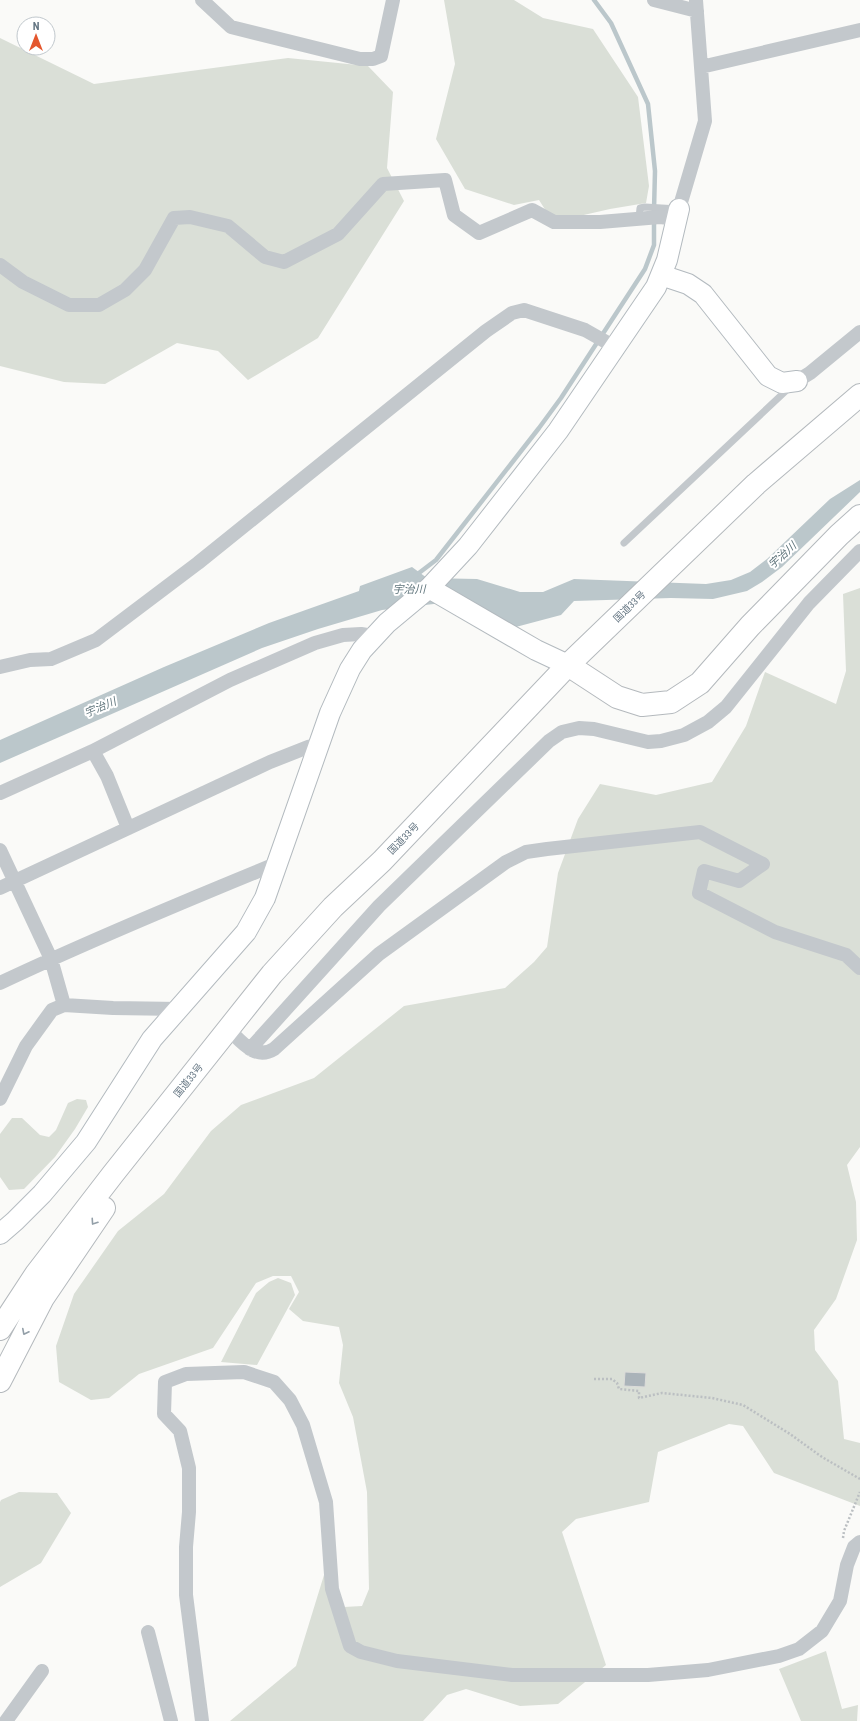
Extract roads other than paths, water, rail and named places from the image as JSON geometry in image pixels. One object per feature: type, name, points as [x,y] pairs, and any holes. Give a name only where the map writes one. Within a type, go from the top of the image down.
[{"type":"highway","name":"国道33号","points":[[0,1329],[36,1274],[113,1174],[272,974],[333,907],[382,861],[568,665],[756,484],[860,395]]},
{"type":"highway","points":[[568,665],[617,697],[642,705],[671,702],[700,683],[750,626],[839,535],[860,516]]},
{"type":"highway","points":[[0,1381],[43,1298],[228,1029]]},
{"type":"highway","points":[[0,1316],[36,1274]]},
{"type":"street","points":[[202,0],[231,27],[360,59],[373,59],[381,56],[393,0]]},
{"type":"street","points":[[0,1234],[42,1194],[86,1142],[152,1039],[246,932],[265,898],[341,686],[362,650],[373,636],[429,588],[468,546],[558,431],[608,342],[650,296],[667,260],[669,213],[705,121],[697,6],[654,0]]},
{"type":"street","points":[[701,67],[860,30]]},
{"type":"street","points":[[0,265],[23,282],[69,305],[99,305],[125,290],[145,270],[174,218],[190,217],[228,226],[265,257],[284,262],[338,234],[383,184],[446,180],[454,215],[478,233],[532,210],[554,222],[600,222],[642,214],[669,213]]},
{"type":"street","points":[[661,275],[688,284],[703,294],[768,376],[782,383],[797,381],[810,373],[860,332]]},
{"type":"street","points":[[0,667],[30,660],[51,659],[96,640],[198,563],[480,336],[512,313],[524,310],[585,330],[608,342]]},
{"type":"street","points":[[250,1049],[379,906],[549,741],[562,732],[579,728],[594,729],[648,742],[661,741],[684,736],[708,722],[726,707],[809,603],[860,551]]},
{"type":"street","points":[[429,588],[536,650],[568,665]]},
{"type":"street","points":[[0,793],[93,751],[230,680],[315,643],[343,635],[361,634],[373,636]]},
{"type":"street","points":[[0,888],[270,762],[308,747],[319,746]]},
{"type":"street","points":[[93,751],[107,776],[128,828]]},
{"type":"street","points":[[228,1029],[250,1049],[257,1053],[266,1054],[274,1049],[379,954],[506,862],[526,852],[547,848],[700,832],[763,864],[739,881],[704,871],[699,893],[775,932],[846,954],[860,968]]},
{"type":"street","points":[[0,850],[51,959],[64,1006]]},
{"type":"street","points":[[0,983],[51,959],[278,863]]},
{"type":"street","points":[[0,1099],[26,1046],[52,1010],[64,1006],[179,1009]]},
{"type":"street","points":[[202,1721],[186,1595],[189,1468],[180,1431],[164,1414],[165,1382],[186,1374],[244,1372],[274,1382],[290,1400],[303,1425],[326,1502],[332,1589],[350,1646],[361,1652],[397,1661],[512,1675],[648,1675],[708,1670],[780,1656],[799,1649],[822,1631],[840,1601],[847,1566],[854,1547],[860,1542]]},
{"type":"street","points":[[148,1632],[170,1721]]},
{"type":"street","points":[[6,1721],[42,1672]]},
{"type":"lane","points":[[624,543],[797,381]]},
{"type":"water","name":"宇治川","points":[[860,480],[860,492],[782,567],[747,591],[713,599],[671,598],[574,601],[561,615],[512,628],[468,600],[382,610],[318,629],[262,648],[0,763],[0,740],[164,667],[269,623],[359,591],[360,586],[412,567],[427,578],[477,579],[520,592],[543,592],[574,579],[706,584],[731,580],[750,572],[767,559],[830,499]]},
{"type":"waterway","points":[[594,0],[611,23],[648,104],[655,171],[654,210]]},
{"type":"waterway","points":[[415,576],[436,560],[561,398],[645,269],[654,245],[654,219]]}]
